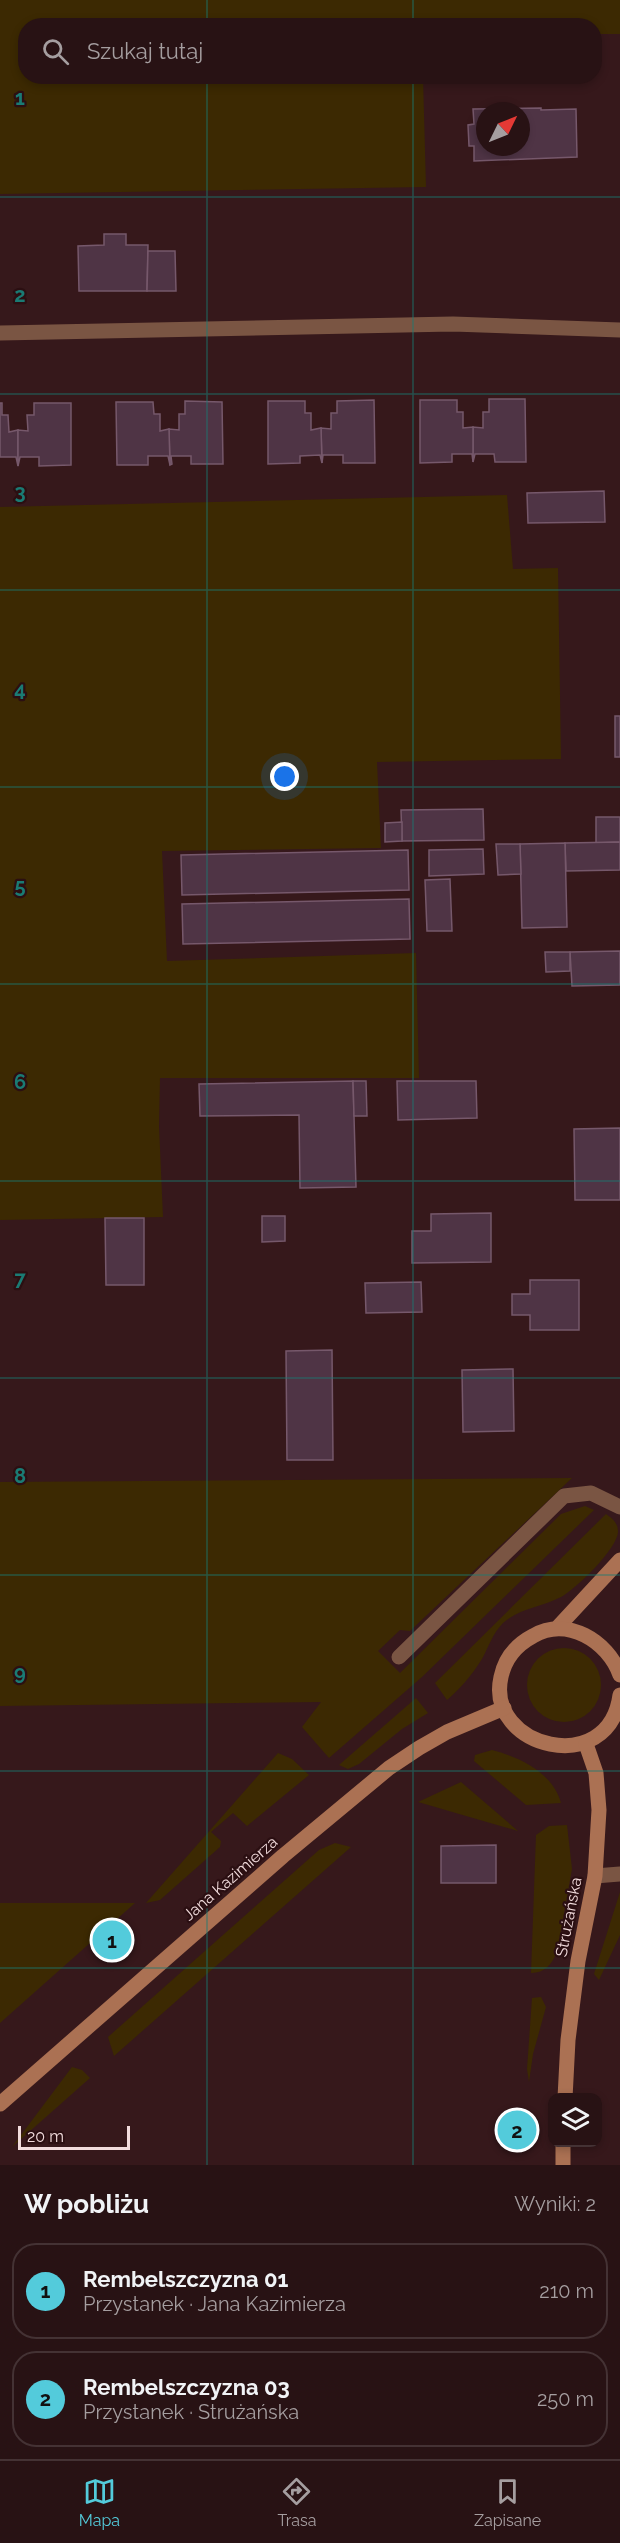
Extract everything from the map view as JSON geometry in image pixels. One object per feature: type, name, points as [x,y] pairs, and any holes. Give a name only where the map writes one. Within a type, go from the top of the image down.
[{"type":"main road","points":[[620,1560],[557,1628],[536,1634],[518,1644],[504,1664],[499,1688],[508,1718],[535,1740],[555,1747],[586,1744],[610,1724],[619,1706],[620,1695]]},
{"type":"main road","points":[[557,1628],[592,1638],[615,1660],[620,1675]]},
{"type":"main road","name":"Jana Kazimierza","points":[[0,2104],[283,1856],[389,1768],[447,1732],[504,1708]]},
{"type":"main road","name":"Strużańska","points":[[565,2093],[568,2040],[578,1961],[595,1876],[598,1810],[596,1773],[586,1744]]},
{"type":"main road","points":[[562,2165],[563,2147]]},
{"type":"lane","points":[[0,333],[453,324],[620,330]]},
{"type":"lane","points":[[399,1657],[564,1496],[591,1493],[620,1507]]},
{"type":"lane","points":[[595,1876],[620,1874]]},
{"type":"shaded area","points":[[0,0],[620,0],[620,34],[602,34],[602,18],[18,18],[18,84],[423,84],[426,187],[0,194]]},
{"type":"shaded area","points":[[507,495],[513,569],[558,568],[561,759],[377,762],[381,848],[162,851],[167,961],[416,953],[419,1078],[160,1078],[159,1126],[163,1217],[0,1220],[0,507]]},
{"type":"shaded area","points":[[572,1478],[410,1631],[400,1630],[378,1651],[400,1673],[561,1514],[585,1506],[594,1510],[422,1677],[329,1758],[302,1727],[321,1702],[0,1706],[0,1482]]},
{"type":"shaded area","points":[[606,1514],[615,1522],[618,1532],[611,1548],[603,1558],[568,1593],[517,1614],[503,1623],[474,1670],[447,1700],[435,1683]]},
{"type":"shaded area","points":[[557,1648],[571,1648],[585,1654],[595,1664],[601,1678],[601,1692],[595,1706],[585,1716],[571,1722],[557,1722],[543,1716],[533,1706],[527,1692],[527,1678],[533,1664],[543,1654]]},
{"type":"shaded area","points":[[416,1698],[428,1713],[402,1729],[359,1764],[348,1769],[339,1765]]},
{"type":"shaded area","points":[[492,1750],[513,1757],[534,1768],[551,1783],[561,1803],[526,1805],[474,1761],[475,1755]]},
{"type":"shaded area","points":[[278,1753],[292,1759],[309,1775],[247,1826],[233,1813],[211,1832],[221,1841],[220,1847],[160,1900],[146,1903]]},
{"type":"shaded area","points":[[461,1782],[518,1831],[418,1802]]},
{"type":"shaded area","points":[[567,1825],[572,1869],[557,1952],[547,1967],[531,1973],[536,1835],[549,1826]]},
{"type":"shaded area","points":[[335,1843],[351,1847],[114,2056],[108,2037],[319,1850]]},
{"type":"shaded area","points":[[620,1892],[620,1935],[599,1980],[594,1974]]},
{"type":"shaded area","points":[[0,1903],[135,1903],[0,2023]]},
{"type":"shaded area","points":[[541,1997],[546,2007],[533,2054],[529,2082],[527,2069],[532,1998]]},
{"type":"shaded area","points":[[72,2067],[82,2070],[90,2078],[12,2147]]},
{"type":"building","points":[[530,108],[576,109],[577,157],[474,161],[474,146],[469,146],[468,125],[474,124],[473,109],[476,109],[476,156],[530,156]]},
{"type":"building","points":[[104,234],[126,234],[126,245],[148,245],[147,291],[79,291],[78,246],[104,245]]},
{"type":"building","points":[[148,251],[175,251],[176,291],[147,291]]},
{"type":"building","points":[[489,399],[525,399],[526,462],[495,462],[494,454],[475,454],[473,462],[473,427],[483,428],[483,412],[489,412]]},
{"type":"building","points":[[374,400],[375,463],[343,463],[343,455],[323,455],[322,463],[321,428],[331,429],[331,413],[337,413],[337,401]]},
{"type":"building","points":[[420,400],[457,400],[457,412],[463,412],[463,428],[473,427],[473,462],[472,454],[452,454],[452,462],[420,463]]},
{"type":"building","points":[[185,401],[222,402],[223,464],[191,464],[191,456],[171,456],[172,464],[170,465],[169,429],[179,430],[179,414],[185,414]]},
{"type":"building","points":[[268,401],[305,401],[305,413],[311,413],[311,430],[321,428],[322,463],[320,455],[300,456],[300,463],[268,464]]},
{"type":"building","points":[[116,402],[153,402],[154,414],[160,414],[160,431],[169,429],[170,465],[168,456],[148,456],[148,465],[117,465]]},
{"type":"building","points":[[0,403],[2,403],[2,415],[8,415],[9,432],[18,430],[18,466],[16,457],[0,457]]},
{"type":"building","points":[[34,403],[71,403],[71,465],[39,466],[39,457],[20,457],[18,466],[18,430],[28,431],[27,415],[34,415]]},
{"type":"building","points":[[604,491],[605,522],[528,523],[527,493]]},
{"type":"building","points":[[615,716],[620,716],[620,757],[615,757]]},
{"type":"building","points":[[483,809],[484,840],[402,841],[401,810]]},
{"type":"building","points":[[596,817],[620,817],[620,842],[596,843]]},
{"type":"building","points":[[402,822],[402,841],[385,842],[385,823]]},
{"type":"building","points":[[620,842],[620,870],[566,871],[565,843]]},
{"type":"building","points":[[565,843],[567,927],[522,928],[520,844]]},
{"type":"building","points":[[496,844],[520,844],[521,874],[498,875]]},
{"type":"building","points":[[483,849],[484,874],[429,876],[429,850]]},
{"type":"building","points":[[408,850],[409,890],[182,895],[181,855]]},
{"type":"building","points":[[450,879],[452,931],[427,931],[425,880]]},
{"type":"building","points":[[409,899],[410,939],[183,944],[182,904]]},
{"type":"building","points":[[620,951],[620,985],[572,986],[570,952]]},
{"type":"building","points":[[545,952],[570,952],[570,971],[546,972]]},
{"type":"building","points":[[353,1081],[356,1187],[300,1188],[299,1115],[200,1116],[199,1084]]},
{"type":"building","points":[[353,1081],[366,1081],[367,1116],[354,1116]]},
{"type":"building","points":[[397,1081],[476,1081],[477,1118],[398,1120]]},
{"type":"building","points":[[620,1128],[620,1200],[575,1200],[574,1129]]},
{"type":"building","points":[[491,1213],[491,1262],[412,1263],[412,1231],[431,1231],[431,1214]]},
{"type":"building","points":[[262,1216],[285,1216],[285,1241],[262,1242]]},
{"type":"building","points":[[105,1218],[144,1218],[144,1285],[106,1285]]},
{"type":"building","points":[[530,1280],[579,1280],[579,1330],[530,1330],[530,1315],[512,1315],[512,1294],[530,1294]]},
{"type":"building","points":[[421,1282],[422,1312],[366,1313],[365,1283]]},
{"type":"building","points":[[332,1350],[333,1460],[287,1460],[286,1351]]},
{"type":"building","points":[[513,1369],[514,1431],[463,1432],[462,1370]]},
{"type":"building","points":[[496,1845],[496,1883],[441,1883],[441,1846]]},
{"type":"place","name":"Rembelszczyzna 01","points":[[112,1940]]},
{"type":"place","name":"Rembelszczyzna 03","points":[[517,2130]]}]
